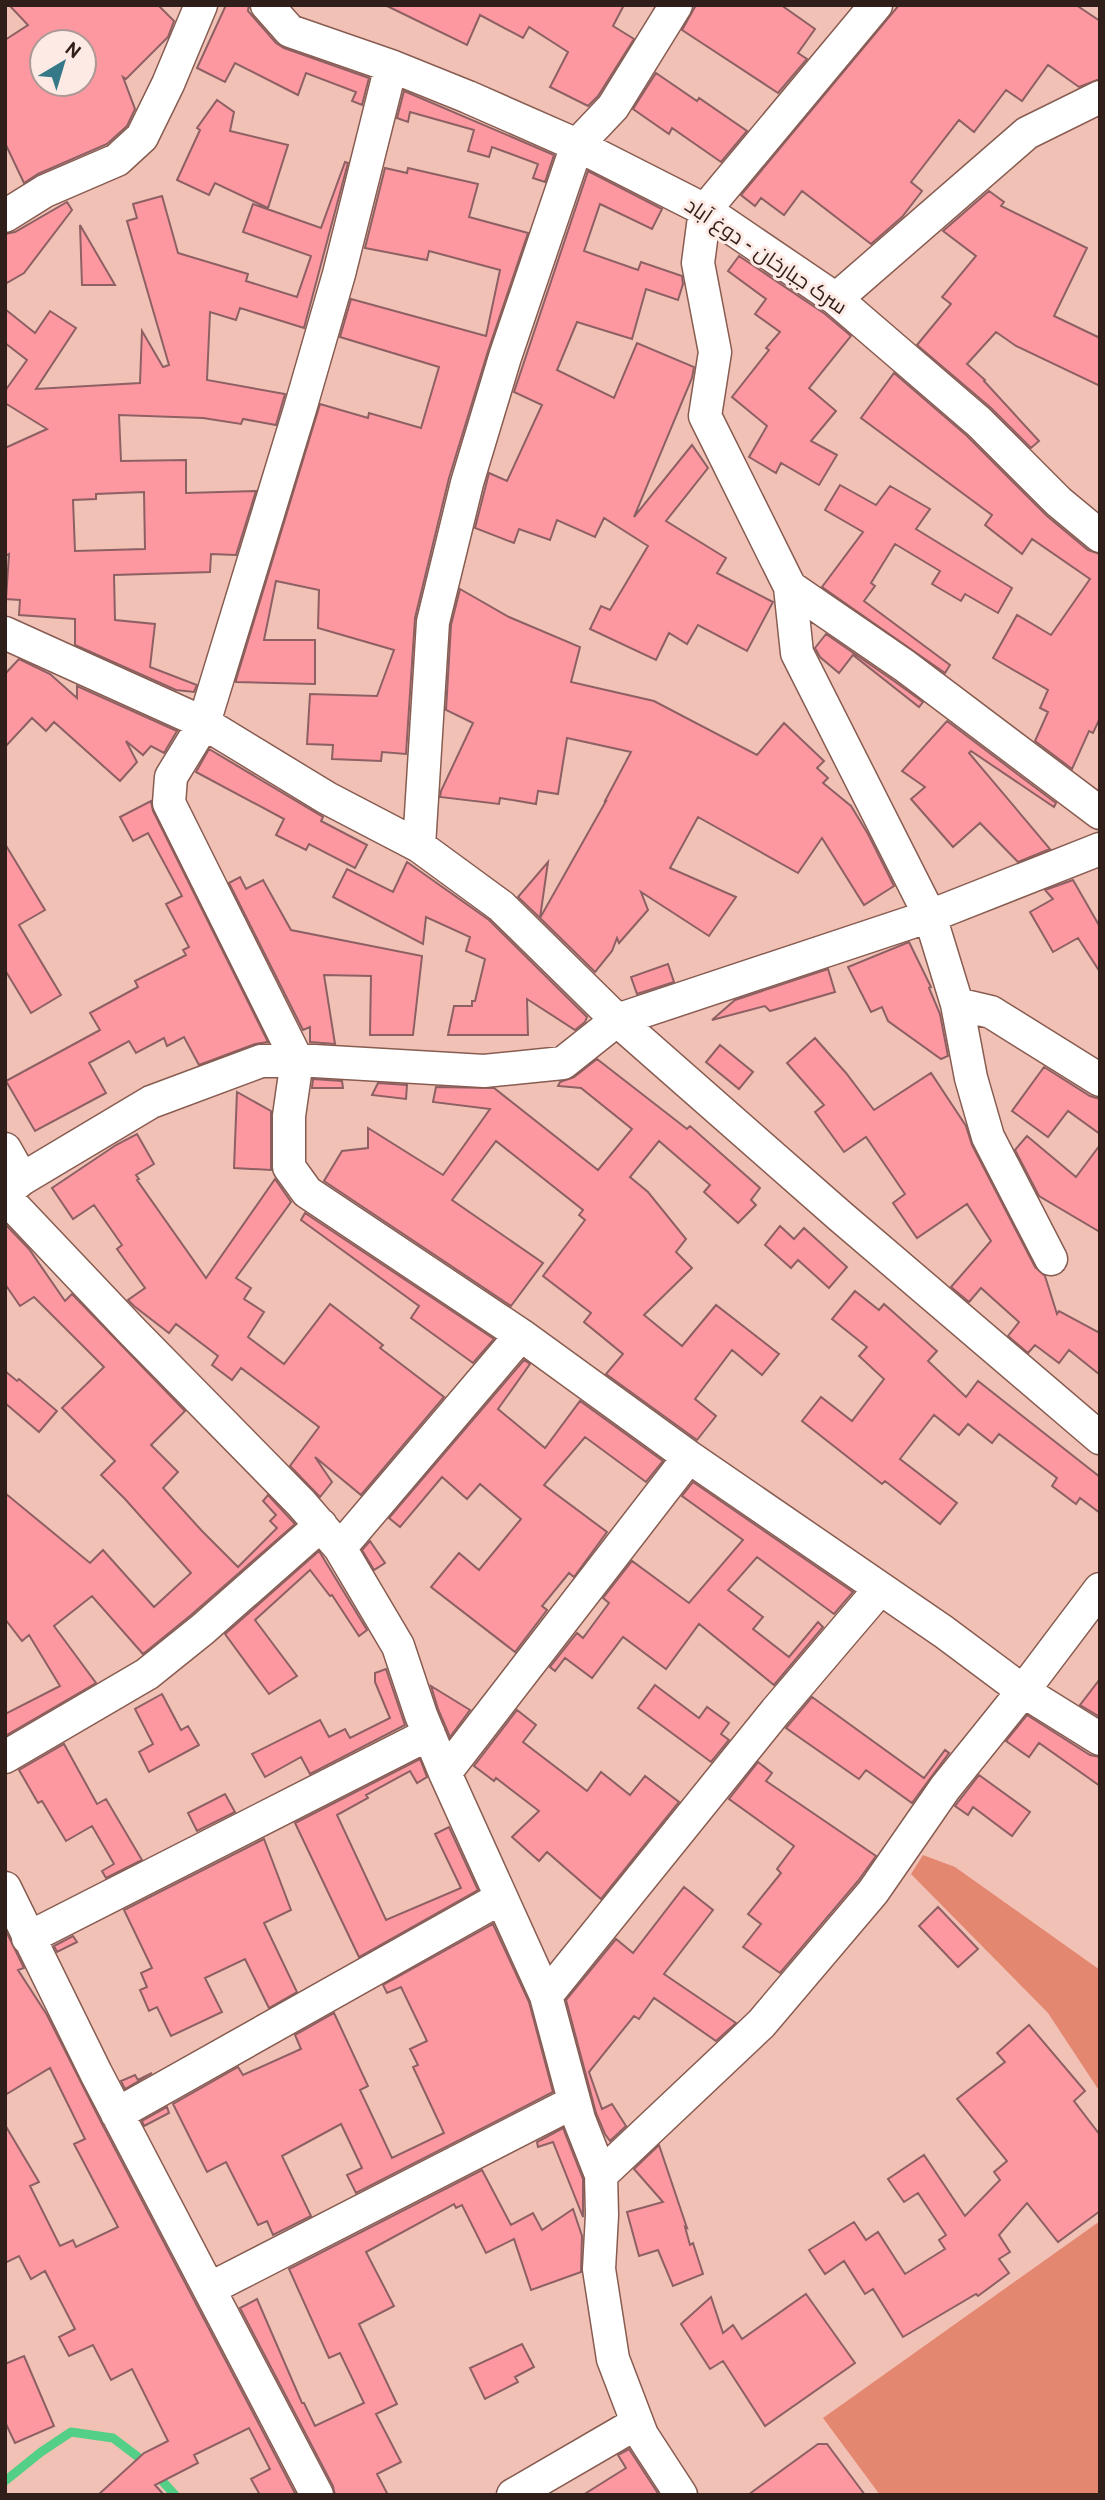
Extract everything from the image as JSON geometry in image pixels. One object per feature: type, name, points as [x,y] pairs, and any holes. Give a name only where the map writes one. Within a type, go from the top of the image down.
[{"type":"street","points":[[5,216],[45,191],[117,160],[142,137],[168,84],[201,5]]},
{"type":"street","name":"سرک جبارخان - دوغ آباد","points":[[267,5],[290,31],[391,66],[577,145],[705,210],[835,299],[979,422],[1059,502],[1100,537]]},
{"type":"street","points":[[419,845],[433,622],[467,483],[505,357],[577,145],[613,107],[676,5]]},
{"type":"street","points":[[876,5],[705,210],[698,263],[715,352],[705,416],[790,587],[797,653],[930,916],[957,1004],[971,1078],[988,1137],[1051,1259]]},
{"type":"street","points":[[391,66],[332,298],[204,723],[171,777],[169,803],[297,1060],[289,1116],[289,1167],[307,1192],[520,1335],[689,1457],[944,1632],[1023,1691],[1100,1740]]},
{"type":"street","points":[[835,299],[1027,133],[1100,97]]},
{"type":"street","points":[[790,587],[905,666],[1100,813]]},
{"type":"street","points":[[5,633],[204,723],[327,798],[419,845],[501,906],[617,1020],[840,1216],[1100,1438]]},
{"type":"street","points":[[11,1190],[151,1102],[261,1061],[297,1060],[484,1071],[563,1063],[617,1020],[930,916],[1100,849]]},
{"type":"street","points":[[957,1004],[991,1012],[1100,1080]]},
{"type":"street","points":[[5,1149],[11,1190],[330,1537],[398,1646],[445,1773],[546,1996],[574,2102],[601,2175],[599,2269],[612,2358],[642,2435],[681,2495]]},
{"type":"street","points":[[5,1757],[147,1674],[203,1629],[330,1537],[520,1335]]},
{"type":"street","points":[[445,1773],[689,1457]]},
{"type":"street","points":[[601,2175],[761,2024],[873,1892],[945,1788],[1023,1691],[1100,1588]]},
{"type":"street","points":[[546,1996],[776,1712],[880,1589]]},
{"type":"street","points":[[29,1938],[429,1734]]},
{"type":"street","points":[[5,1888],[117,2114],[317,2495]]},
{"type":"street","points":[[117,2114],[501,1898]]},
{"type":"street","points":[[209,2289],[574,2102]]},
{"type":"street","points":[[513,2495],[637,2423]]},
{"type":"shaded area","points":[[923,1855],[955,1867],[1100,1970],[1100,2092],[1048,2013],[911,1874]]},
{"type":"shaded area","points":[[1100,2221],[1100,2495],[880,2495],[823,2418]]},
{"type":"building","points":[[9,5],[158,5],[174,21],[168,37],[126,79],[123,77],[135,109],[127,126],[107,144],[38,174],[24,183],[5,143],[5,40],[28,25]]},
{"type":"building","points":[[226,5],[249,5],[248,11],[276,43],[284,48],[369,78],[362,105],[352,101],[356,92],[306,73],[298,95],[235,63],[225,82],[197,68]]},
{"type":"building","points":[[385,5],[624,5],[613,26],[634,39],[598,96],[588,106],[550,87],[568,52],[529,27],[523,38],[480,15],[467,45]]},
{"type":"building","points":[[696,5],[781,5],[815,29],[798,53],[807,59],[778,93],[682,30]]},
{"type":"building","points":[[899,5],[1076,5],[1100,21],[1100,79],[1079,87],[1048,65],[1022,101],[1006,90],[974,132],[959,120],[911,182],[922,191],[902,217],[871,244],[802,191],[784,215],[761,198],[755,206],[741,195]]},
{"type":"building","points":[[656,73],[747,131],[721,162],[672,128],[669,134],[633,109]]},
{"type":"building","points":[[404,91],[554,155],[545,182],[533,178],[538,164],[492,147],[489,157],[468,151],[474,130],[410,112],[408,122],[397,118]]},
{"type":"building","points":[[217,100],[234,112],[230,131],[288,145],[268,208],[215,183],[209,195],[177,180],[200,130],[197,128]]},
{"type":"building","points":[[345,162],[348,163],[304,328],[240,308],[236,320],[210,312],[207,380],[285,394],[276,425],[243,419],[241,424],[203,418],[119,415],[121,461],[186,460],[186,493],[256,491],[236,555],[211,554],[210,572],[114,575],[115,620],[155,624],[150,667],[197,685],[194,692],[176,690],[75,645],[75,619],[19,615],[20,600],[6,599],[9,554],[5,556],[5,448],[47,429],[5,403],[5,391],[27,360],[5,343],[5,309],[35,333],[50,311],[76,328],[36,389],[140,383],[142,331],[163,367],[169,365],[127,221],[137,218],[133,204],[162,196],[178,253],[248,274],[246,281],[297,297],[311,256],[243,232],[253,204],[321,228]],"holes":[[[144,492],[145,549],[75,551],[73,500],[96,499],[96,494]]]},
{"type":"building","points":[[385,168],[407,173],[408,168],[478,184],[469,217],[528,233],[449,478],[415,618],[406,754],[382,752],[381,761],[332,759],[333,745],[307,744],[310,694],[377,696],[394,650],[318,628],[319,590],[276,581],[264,640],[315,640],[315,684],[236,680],[320,404],[368,418],[369,413],[421,428],[439,367],[340,337],[351,299],[486,336],[500,270],[429,251],[427,260],[365,248]]},
{"type":"building","points":[[588,171],[662,209],[652,229],[600,204],[584,251],[638,270],[641,262],[682,276],[683,284],[678,300],[646,289],[632,339],[577,322],[557,370],[614,398],[637,343],[694,367],[692,378],[634,517],[692,445],[708,468],[666,521],[726,558],[717,573],[773,602],[747,651],[698,625],[687,644],[669,633],[656,660],[590,629],[601,606],[610,610],[648,546],[604,518],[595,537],[557,520],[550,540],[519,529],[514,543],[475,528],[489,473],[507,481],[542,405],[514,392]]},
{"type":"building","points":[[989,191],[1004,202],[1001,206],[1087,248],[1054,316],[1100,338],[1100,386],[1016,346],[996,332],[967,364],[985,380],[1039,441],[1031,448],[991,408],[917,345],[951,304],[942,297],[976,256],[943,231]]},
{"type":"building","points":[[67,202],[72,210],[24,273],[5,284],[5,234],[15,232]]},
{"type":"building","points":[[80,225],[115,285],[82,285]]},
{"type":"building","points":[[739,256],[825,314],[851,336],[809,388],[836,411],[811,441],[837,455],[819,485],[781,463],[776,473],[749,457],[767,426],[732,397],[780,332],[755,314],[766,299],[728,271]]},
{"type":"building","points":[[894,373],[966,435],[1047,516],[1088,550],[1100,554],[1100,718],[1093,733],[1089,731],[1072,769],[1035,741],[1048,712],[1040,708],[1048,690],[993,658],[1017,615],[1051,635],[1090,579],[1032,539],[1022,554],[985,525],[992,515],[861,418]]},
{"type":"building","points":[[840,485],[876,505],[890,486],[930,509],[916,529],[1012,588],[998,613],[965,594],[961,601],[932,584],[940,571],[895,544],[871,583],[875,586],[864,601],[950,665],[945,673],[822,587],[863,532],[825,510]]},
{"type":"building","points":[[460,589],[509,617],[580,647],[571,682],[654,701],[757,755],[784,723],[824,761],[817,768],[828,778],[823,783],[851,806],[894,886],[864,905],[822,838],[798,873],[698,817],[670,868],[736,897],[709,936],[641,892],[648,910],[619,943],[617,938],[612,951],[595,972],[540,918],[631,752],[567,738],[558,794],[538,791],[536,804],[500,798],[499,804],[440,797],[473,723],[446,710],[451,625]]},
{"type":"building","points":[[826,634],[923,702],[919,707],[853,655],[839,673],[820,657],[815,648]]},
{"type":"building","points":[[19,659],[50,674],[77,698],[77,686],[177,731],[164,753],[151,746],[143,755],[126,741],[137,762],[120,781],[54,722],[46,731],[32,718],[5,747],[5,674]]},
{"type":"building","points":[[947,721],[1056,803],[1054,807],[971,751],[969,753],[1050,849],[1018,862],[980,823],[953,847],[911,799],[925,787],[902,771]]},
{"type":"building","points":[[209,749],[323,817],[321,821],[367,845],[355,868],[309,844],[306,850],[276,835],[284,819],[196,772]]},
{"type":"building","points":[[151,801],[153,811],[268,1042],[255,1044],[199,1065],[184,1037],[167,1046],[164,1038],[136,1053],[129,1041],[89,1063],[106,1093],[35,1131],[6,1081],[100,1030],[90,1013],[138,987],[135,981],[186,955],[183,950],[189,947],[166,904],[182,896],[148,833],[133,841],[120,817]]},
{"type":"building","points":[[5,844],[45,910],[19,925],[61,995],[31,1013],[5,970]]},
{"type":"building","points":[[407,862],[489,920],[587,1017],[585,1022],[575,1030],[527,999],[528,1035],[448,1035],[454,1006],[472,1006],[472,1001],[475,1001],[485,959],[466,951],[470,937],[426,917],[423,944],[333,897],[347,869],[393,892]]},
{"type":"building","points":[[548,862],[540,918],[518,897]]},
{"type":"building","points":[[240,877],[246,889],[263,880],[291,930],[422,956],[413,1035],[370,1035],[371,976],[324,975],[335,1044],[310,1042],[310,1027],[303,1030],[229,883]]},
{"type":"building","points":[[1073,880],[1100,927],[1100,972],[1078,938],[1053,952],[1030,912],[1053,899],[1045,890]]},
{"type":"building","points":[[909,942],[931,987],[929,988],[940,1014],[948,1056],[941,1059],[888,1021],[882,1007],[871,1012],[848,967]]},
{"type":"building","points":[[668,964],[674,982],[637,994],[631,977]]},
{"type":"building","points":[[828,969],[835,992],[770,1011],[765,1006],[712,1020],[735,1000]]},
{"type":"building","points":[[815,1038],[874,1110],[931,1073],[966,1126],[972,1145],[1035,1267],[1045,1276],[1057,1314],[1059,1311],[1100,1333],[1100,1375],[1069,1350],[1059,1363],[1035,1345],[1028,1353],[1008,1336],[1019,1322],[981,1288],[969,1302],[951,1287],[991,1241],[967,1204],[917,1238],[893,1203],[905,1194],[866,1137],[844,1152],[815,1112],[824,1105],[787,1063]]},
{"type":"building","points":[[720,1045],[753,1072],[739,1089],[706,1062]]},
{"type":"building","points":[[597,1059],[687,1129],[690,1126],[760,1188],[751,1200],[756,1205],[738,1223],[704,1192],[710,1185],[659,1141],[630,1177],[648,1192],[686,1239],[676,1252],[692,1268],[644,1315],[682,1346],[716,1305],[779,1354],[762,1375],[732,1350],[695,1399],[716,1416],[697,1440],[606,1374],[623,1354],[584,1322],[591,1313],[543,1276],[585,1220],[579,1215],[583,1210],[496,1141],[452,1200],[543,1263],[511,1306],[324,1181],[342,1151],[368,1148],[368,1128],[443,1175],[490,1109],[433,1102],[436,1087],[494,1088],[598,1170],[632,1129],[581,1088],[558,1086],[560,1082],[574,1077]]},
{"type":"building","points":[[1044,1067],[1090,1096],[1100,1099],[1100,1134],[1068,1111],[1048,1137],[1012,1111]]},
{"type":"building","points":[[313,1079],[342,1081],[343,1088],[312,1088]]},
{"type":"building","points":[[378,1083],[407,1085],[406,1099],[372,1095]]},
{"type":"building","points":[[237,1092],[271,1111],[271,1170],[234,1168]]},
{"type":"building","points":[[137,1134],[154,1164],[136,1175],[139,1179],[137,1180],[206,1278],[275,1179],[291,1202],[236,1278],[251,1288],[244,1299],[264,1312],[248,1337],[284,1364],[330,1304],[383,1345],[380,1348],[444,1397],[361,1495],[315,1457],[332,1482],[320,1497],[290,1466],[319,1427],[241,1368],[232,1380],[212,1365],[218,1356],[176,1324],[169,1333],[134,1306],[128,1300],[145,1288],[117,1249],[122,1245],[94,1205],[73,1219],[52,1188]]},
{"type":"building","points":[[1027,1136],[1076,1177],[1100,1145],[1100,1232],[1039,1196],[1015,1150]]},
{"type":"building","points":[[305,1213],[494,1339],[473,1363],[411,1318],[419,1306],[301,1220]]},
{"type":"building","points":[[5,1224],[29,1249],[65,1301],[72,1294],[185,1411],[151,1445],[178,1472],[163,1488],[202,1531],[238,1567],[277,1528],[270,1521],[276,1515],[263,1501],[268,1495],[295,1524],[143,1654],[92,1596],[54,1626],[96,1683],[5,1736],[5,1714],[60,1686],[29,1635],[22,1641],[5,1619],[5,1493],[90,1563],[103,1550],[154,1607],[191,1573],[101,1475],[115,1461],[62,1408],[104,1367],[34,1297],[20,1306],[5,1284]]},
{"type":"building","points":[[780,1226],[794,1239],[804,1228],[847,1267],[829,1288],[798,1260],[791,1268],[765,1245]]},
{"type":"building","points":[[855,1291],[879,1310],[884,1304],[937,1351],[928,1361],[966,1397],[978,1381],[1100,1477],[1100,1513],[1080,1498],[1076,1504],[1052,1486],[1057,1478],[999,1434],[992,1443],[968,1424],[959,1435],[934,1415],[900,1459],[957,1503],[940,1524],[885,1481],[882,1484],[802,1421],[821,1397],[852,1421],[884,1379],[859,1356],[867,1347],[832,1319]]},
{"type":"building","points":[[524,1360],[530,1364],[498,1409],[545,1448],[580,1401],[663,1461],[646,1482],[585,1437],[544,1485],[607,1532],[574,1577],[569,1573],[542,1606],[547,1610],[515,1652],[431,1587],[459,1553],[479,1570],[521,1519],[480,1484],[467,1499],[442,1477],[400,1527],[389,1518]]},
{"type":"building","points":[[5,1371],[17,1381],[19,1379],[57,1411],[39,1432],[5,1403]]},
{"type":"building","points":[[693,1482],[853,1592],[834,1614],[757,1557],[728,1590],[763,1617],[753,1629],[789,1657],[818,1622],[823,1627],[774,1685],[699,1624],[666,1669],[623,1637],[592,1678],[565,1658],[555,1671],[550,1667],[577,1633],[583,1638],[609,1603],[603,1598],[632,1561],[689,1603],[743,1540],[682,1496]]},
{"type":"building","points":[[370,1541],[385,1563],[374,1570],[362,1550]]},
{"type":"building","points":[[319,1551],[367,1630],[359,1636],[332,1595],[330,1596],[310,1570],[255,1620],[297,1676],[269,1694],[225,1634]]},
{"type":"building","points":[[386,1669],[405,1725],[310,1774],[301,1757],[265,1777],[252,1754],[320,1720],[329,1737],[345,1729],[350,1738],[390,1718],[375,1682],[375,1673]]},
{"type":"building","points":[[1100,1679],[1100,1717],[1080,1705]]},
{"type":"building","points":[[655,1685],[699,1718],[707,1707],[729,1723],[721,1734],[729,1740],[711,1762],[638,1708]]},
{"type":"building","points":[[431,1686],[470,1710],[450,1737],[438,1709]]},
{"type":"building","points":[[162,1694],[181,1730],[188,1726],[199,1745],[149,1772],[139,1752],[153,1744],[135,1709]]},
{"type":"building","points":[[812,1697],[924,1778],[945,1750],[949,1753],[912,1803],[866,1770],[859,1779],[786,1728]]},
{"type":"building","points":[[517,1710],[536,1725],[523,1742],[587,1791],[601,1772],[630,1795],[645,1776],[679,1802],[601,1899],[547,1852],[539,1861],[512,1837],[539,1811],[496,1778],[494,1781],[474,1766]]},
{"type":"building","points":[[1027,1715],[1090,1755],[1100,1757],[1100,1786],[1039,1743],[1029,1757],[1006,1741]]},
{"type":"building","points":[[64,1744],[97,1804],[106,1799],[142,1860],[106,1878],[102,1871],[114,1864],[92,1826],[66,1841],[42,1801],[38,1803],[19,1770]]},
{"type":"building","points":[[420,1759],[427,1777],[417,1783],[410,1771],[366,1795],[368,1798],[337,1815],[386,1920],[461,1888],[435,1834],[449,1827],[478,1890],[359,1957],[295,1823]]},
{"type":"building","points":[[758,1762],[772,1773],[766,1781],[876,1856],[780,1973],[743,1947],[761,1924],[748,1914],[781,1873],[777,1869],[794,1846],[729,1799]]},
{"type":"building","points":[[979,1775],[1030,1812],[1012,1836],[973,1807],[968,1815],[955,1806]]},
{"type":"building","points":[[225,1794],[235,1812],[197,1831],[188,1813]]},
{"type":"building","points":[[264,1839],[291,1910],[264,1923],[297,1992],[269,2008],[245,1959],[205,1978],[222,2012],[171,2036],[157,2007],[149,2011],[140,1990],[147,1987],[141,1973],[152,1968],[124,1910]]},
{"type":"building","points":[[684,1887],[713,1910],[664,1974],[736,2023],[716,2041],[654,1998],[639,2019],[634,2016],[589,2072],[602,2109],[612,2104],[626,2126],[610,2141],[596,2113],[566,2000],[616,1939],[633,1953]]},
{"type":"building","points":[[938,1907],[978,1949],[958,1967],[919,1926]]},
{"type":"building","points":[[493,1924],[529,2002],[553,2092],[356,2193],[347,2175],[362,2168],[341,2124],[282,2156],[311,2216],[273,2235],[267,2221],[258,2225],[226,2162],[207,2172],[173,2104],[238,2067],[243,2075],[301,2049],[295,2035],[334,2013],[368,2086],[360,2090],[392,2158],[444,2133],[413,2067],[418,2065],[410,2049],[427,2041],[401,1987],[387,1993],[383,1985]]},
{"type":"building","points":[[6,1931],[24,1968],[18,1970],[47,2015],[296,2495],[260,2495],[251,2479],[270,2469],[249,2428],[194,2455],[198,2463],[155,2485],[164,2495],[98,2495],[144,2453],[168,2441],[132,2369],[111,2380],[93,2345],[69,2356],[59,2337],[75,2329],[45,2271],[31,2279],[19,2256],[5,2263],[5,2125],[39,2182],[30,2186],[60,2246],[73,2240],[76,2247],[118,2227],[74,2144],[85,2139],[50,2068],[5,2095]]},
{"type":"building","points":[[73,1936],[77,1942],[57,1952],[54,1946]]},
{"type":"building","points":[[1029,2025],[1085,2091],[1074,2101],[1100,2135],[1100,2211],[1058,2242],[1027,2203],[999,2235],[1010,2252],[999,2259],[1009,2273],[978,2296],[976,2294],[903,2337],[873,2289],[865,2294],[844,2261],[825,2274],[809,2250],[854,2222],[866,2240],[878,2232],[905,2274],[945,2249],[939,2240],[946,2235],[918,2193],[904,2202],[888,2179],[924,2155],[965,2216],[1000,2180],[994,2172],[1007,2161],[957,2099],[1005,2062],[997,2053]]},
{"type":"building","points":[[152,2073],[125,2089],[121,2081],[135,2075],[138,2080]]},
{"type":"building","points":[[167,2107],[169,2113],[144,2126],[142,2121]]},
{"type":"building","points":[[563,2128],[583,2179],[583,2217],[553,2142],[538,2147],[537,2142]]},
{"type":"building","points":[[659,2145],[687,2228],[685,2227],[690,2245],[693,2243],[703,2274],[673,2286],[658,2250],[639,2256],[627,2212],[663,2202],[634,2169]]},
{"type":"building","points":[[482,2170],[511,2225],[533,2213],[542,2230],[573,2209],[582,2236],[581,2272],[531,2290],[514,2239],[486,2253],[462,2205],[456,2208],[454,2204],[366,2252],[394,2306],[359,2324],[397,2404],[376,2414],[401,2462],[377,2474],[388,2495],[335,2495],[333,2486],[240,2308],[257,2299],[302,2403],[315,2426],[364,2403],[340,2353],[329,2358],[289,2269]]},
{"type":"building","points":[[806,2294],[855,2363],[765,2426],[723,2361],[710,2369],[681,2324],[711,2297],[723,2333],[733,2325],[742,2339]]},
{"type":"building","points":[[522,2344],[534,2367],[515,2377],[518,2382],[485,2399],[470,2368]]},
{"type":"building","points":[[24,2356],[54,2426],[15,2443],[5,2422],[5,2364]]},
{"type":"building","points":[[818,2444],[827,2444],[865,2495],[748,2495]]},
{"type":"building","points":[[629,2449],[659,2495],[583,2495],[626,2468],[618,2455]]},
{"type":"waterway","points":[[5,2481],[71,2432],[113,2438],[146,2463]]},
{"type":"waterway","points":[[155,2473],[175,2495]]}]
